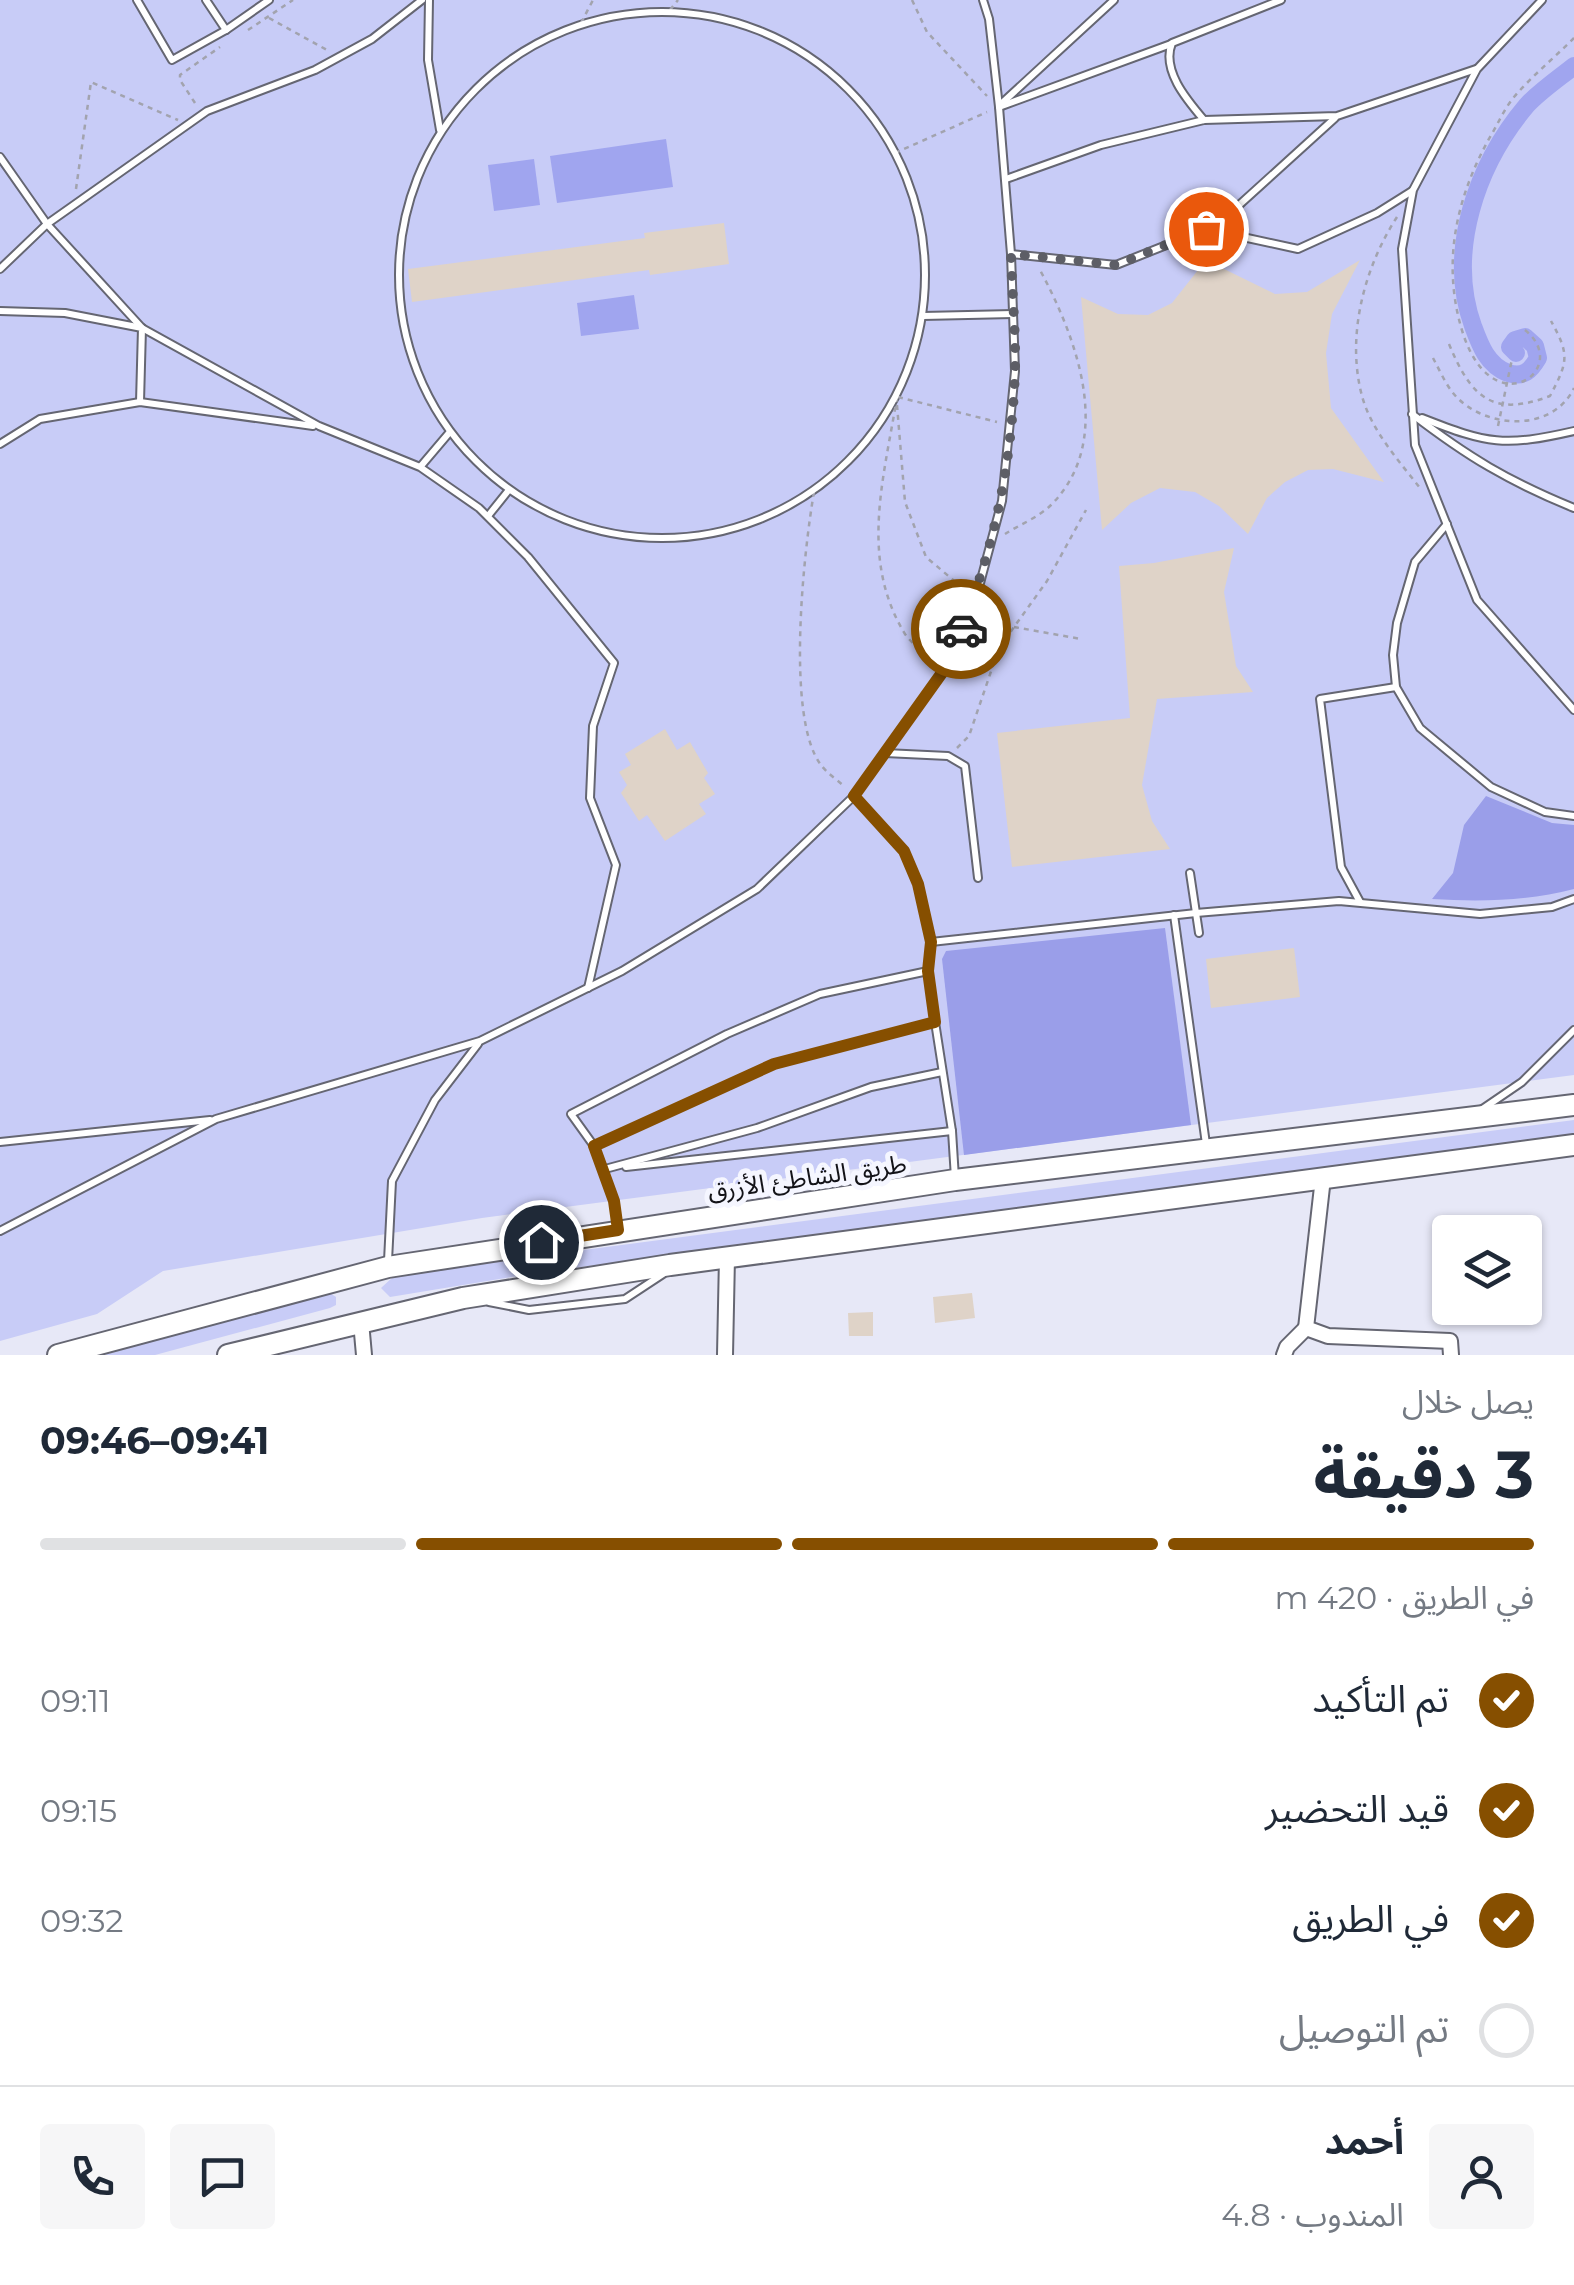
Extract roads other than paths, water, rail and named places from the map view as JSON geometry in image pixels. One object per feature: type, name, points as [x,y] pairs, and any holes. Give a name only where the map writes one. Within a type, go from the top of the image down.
[{"type":"main road","name":"طريق الشاطئ الأزرق","points":[[58,1355],[388,1267],[955,1180],[1574,1106]]},
{"type":"main road","points":[[228,1355],[463,1298],[679,1264],[1574,1145]]},
{"type":"street","points":[[1284,1355],[1306,1328],[1323,1178]]},
{"type":"street","points":[[724,1355],[727,1257]]},
{"type":"street","points":[[361,1322],[364,1355]]},
{"type":"street","points":[[1306,1328],[1328,1336],[1450,1342],[1451,1355]]},
{"type":"lane","points":[[137,0],[172,60],[226,30],[264,1]]},
{"type":"lane","points":[[206,0],[226,30]]},
{"type":"lane","points":[[0,269],[47,224],[202,114],[334,59],[372,39],[425,0]]},
{"type":"lane","points":[[425,0],[428,60],[440,131]]},
{"type":"lane","points":[[0,1142],[216,1119],[480,1041],[622,972],[757,889],[854,796],[944,670],[974,597],[1002,501],[1015,372],[1011,254],[984,0]]},
{"type":"lane","points":[[998,107],[1114,0]]},
{"type":"lane","points":[[998,107],[1280,0]]},
{"type":"lane","points":[[1542,0],[1477,69],[1414,190],[1402,249],[1416,444],[1477,600],[1574,710]]},
{"type":"lane","points":[[670,10],[743,22],[810,55],[866,106],[895,153],[904,169],[924,241],[923,316],[913,357],[897,397],[861,450],[814,492],[741,528],[660,541],[580,528],[508,491],[476,464],[449,433],[418,377],[400,316],[399,251],[412,188],[440,131],[479,84],[526,48],[581,23],[625,12],[670,10]]},
{"type":"lane","points":[[1172,43],[1167,56],[1173,74],[1204,120]]},
{"type":"lane","points":[[1006,179],[1101,146],[1204,120],[1337,116],[1477,69]]},
{"type":"lane","points":[[1011,254],[1116,265],[1206,229],[1217,224],[1337,116]]},
{"type":"lane","points":[[0,156],[47,224],[142,328],[140,402]]},
{"type":"lane","points":[[1206,229],[1298,249],[1363,220],[1414,190]]},
{"type":"lane","points":[[0,312],[65,312],[142,328],[319,426],[420,467],[488,516],[528,557],[614,663],[594,726],[590,798],[616,865],[588,988]]},
{"type":"lane","points":[[923,316],[1013,314]]},
{"type":"lane","points":[[0,444],[40,419],[140,402],[319,426]]},
{"type":"lane","points":[[1412,413],[1478,440],[1524,442],[1574,431]]},
{"type":"lane","points":[[1412,413],[1461,451],[1515,484],[1574,508]]},
{"type":"lane","points":[[420,467],[449,433]]},
{"type":"lane","points":[[488,516],[508,491]]},
{"type":"lane","points":[[1447,524],[1415,562],[1397,624],[1393,655],[1396,687],[1420,728],[1491,788],[1545,812],[1574,816]]},
{"type":"lane","points":[[1360,903],[1341,867],[1320,699],[1396,687]]},
{"type":"lane","points":[[885,753],[948,756],[965,766],[978,878]]},
{"type":"lane","points":[[854,796],[904,851],[918,884],[931,942],[928,971],[952,1131],[955,1180]]},
{"type":"lane","points":[[1190,873],[1198,932]]},
{"type":"lane","points":[[931,942],[1196,912],[1339,901],[1480,914],[1552,907],[1574,899]]},
{"type":"lane","points":[[1174,915],[1206,1150]]},
{"type":"lane","points":[[618,1230],[605,1170],[594,1146],[571,1114],[727,1034],[820,994],[928,971]]},
{"type":"lane","points":[[594,1146],[774,1064],[935,1022]]},
{"type":"lane","points":[[1469,1118],[1522,1082],[1574,1030]]},
{"type":"lane","points":[[388,1267],[392,1181],[435,1100],[480,1041]]},
{"type":"lane","points":[[605,1170],[757,1128],[870,1087],[942,1072]]},
{"type":"lane","points":[[0,1231],[216,1119]]},
{"type":"lane","points":[[605,1170],[952,1131]]},
{"type":"waterway","points":[[1516,353],[1510,347],[1515,340],[1525,337],[1535,346],[1538,358],[1526,372],[1508,373],[1490,360],[1478,340],[1466,297],[1465,239],[1481,181],[1509,128],[1532,100],[1574,66]]}]
